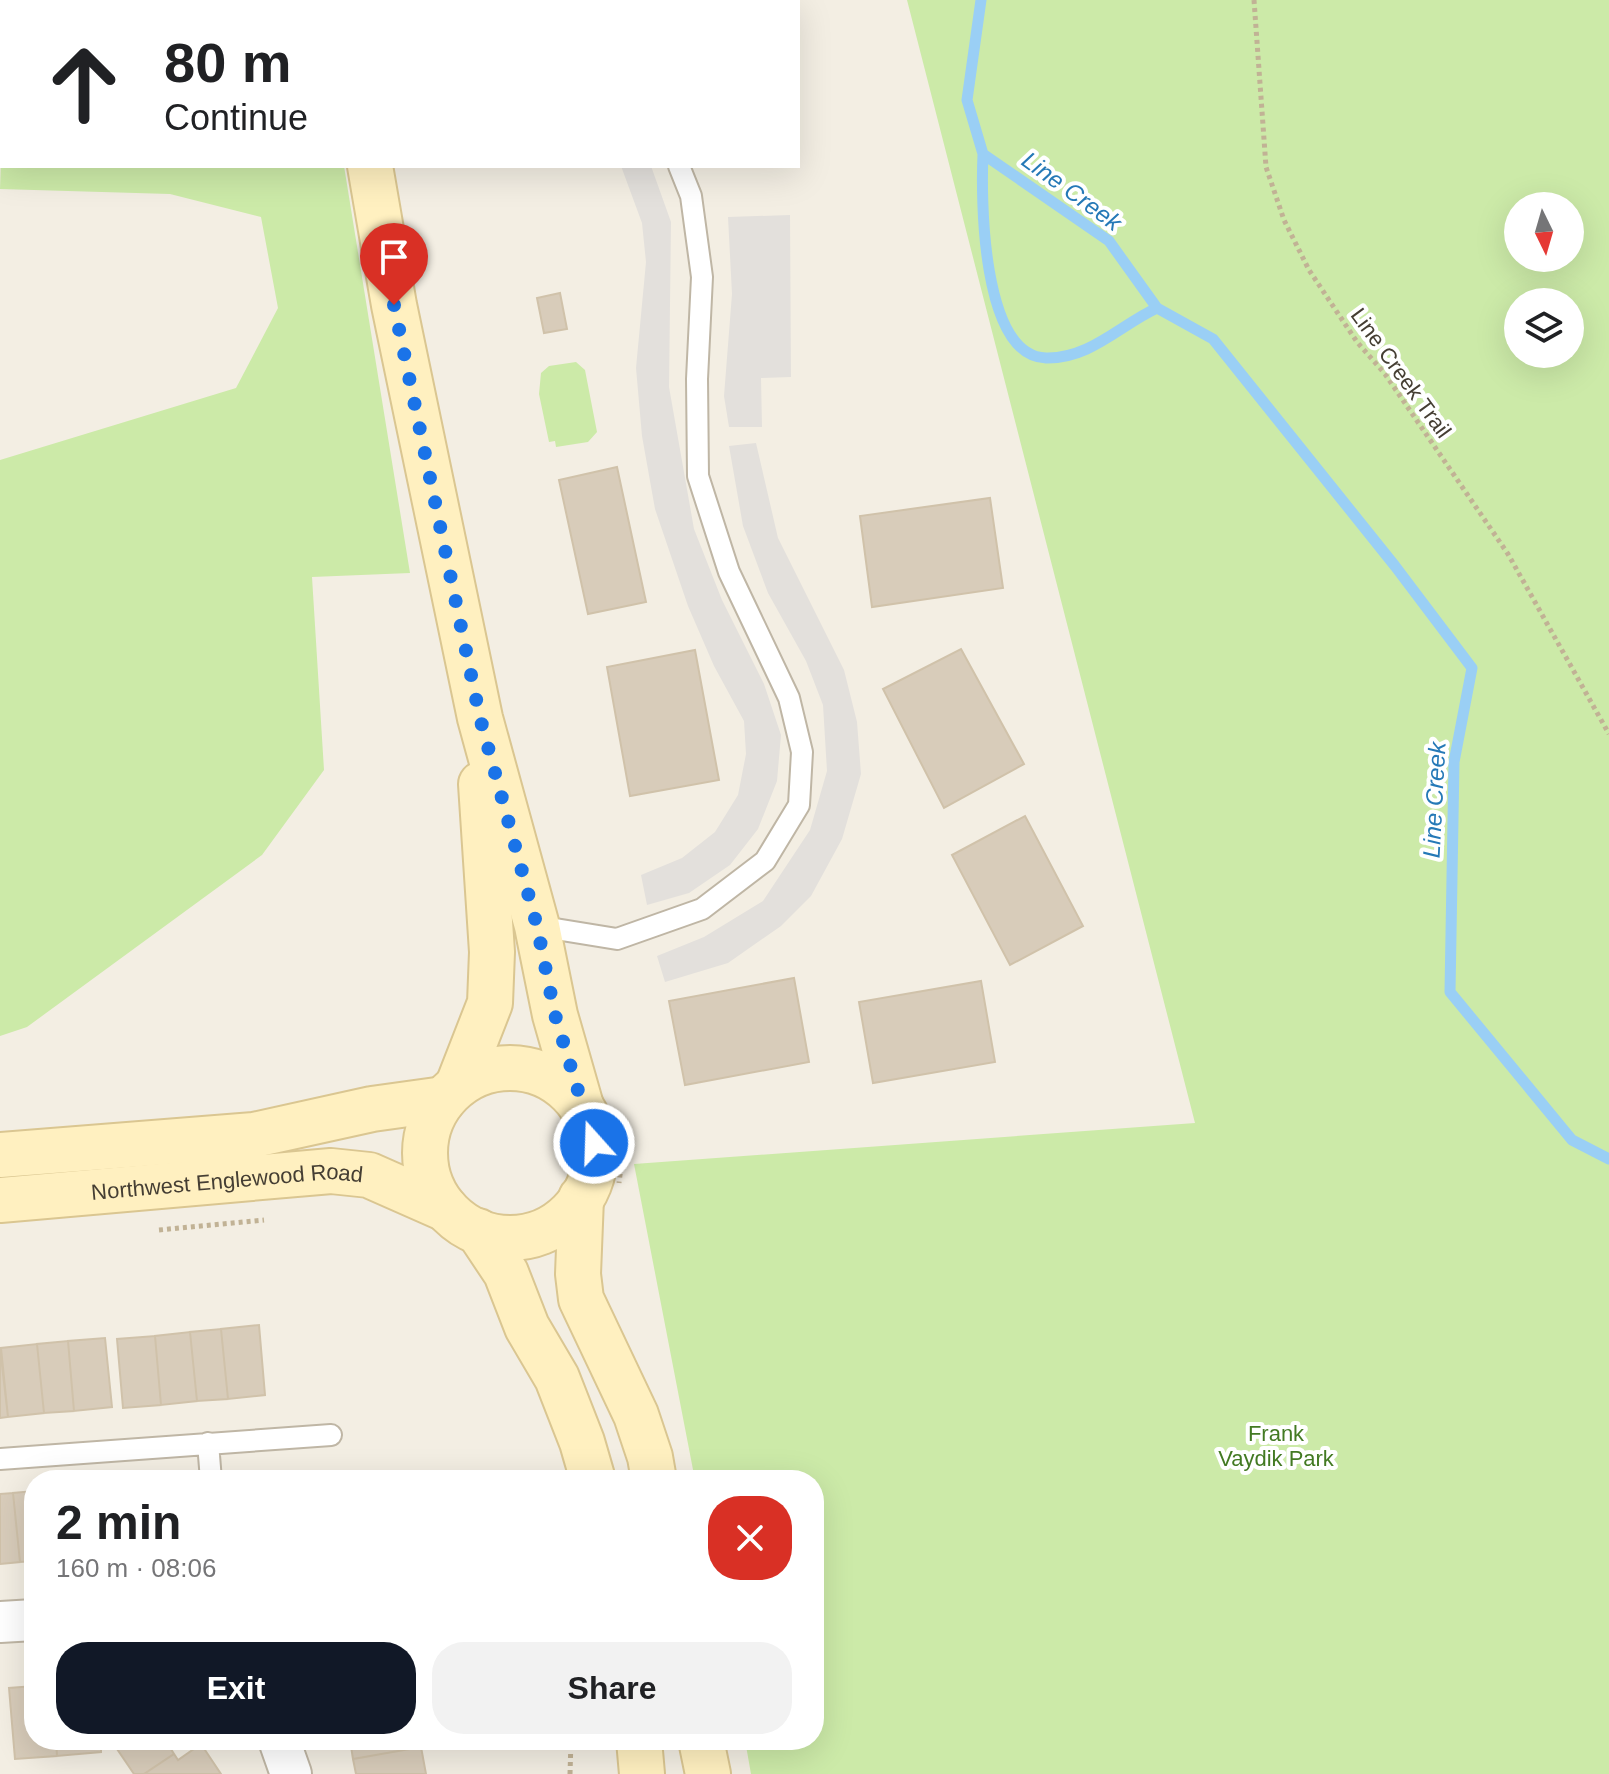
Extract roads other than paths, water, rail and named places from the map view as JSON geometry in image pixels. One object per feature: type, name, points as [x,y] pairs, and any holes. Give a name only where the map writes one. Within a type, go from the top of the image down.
[{"type":"main road","points":[[370,168],[394,305],[480,718],[537,926],[555,1015],[581,1106],[590,1123],[595,1162],[581,1198],[569,1214],[536,1234],[497,1236],[462,1220]]},
{"type":"main road","points":[[480,718],[482,833],[492,952],[490,1003],[451,1092],[427,1134],[425,1154],[434,1192],[506,1273],[527,1327],[557,1378],[589,1470]]},
{"type":"main road","points":[[451,1092],[495,1069],[515,1068],[553,1079],[581,1106]]},
{"type":"main road","name":"Northwest Englewood Road","points":[[0,1155],[254,1135],[451,1092]]},
{"type":"main road","name":"Northwest Englewood Road","points":[[0,1200],[331,1171],[369,1175],[462,1220]]},
{"type":"main road","points":[[581,1198],[581,1299],[636,1415],[651,1470]]},
{"type":"main road","points":[[640,1750],[642,1774]]},
{"type":"main road","points":[[703,1750],[708,1774]]},
{"type":"street","points":[[0,1622],[24,1621]]},
{"type":"street","points":[[283,1750],[291,1774]]},
{"type":"lane","points":[[537,926],[617,939],[702,909],[765,861],[799,805],[802,752],[789,698],[729,572],[698,476],[697,379],[702,277],[691,196],[680,168]]},
{"type":"lane","points":[[0,1459],[331,1435]]},
{"type":"lane","points":[[208,1443],[210,1470]]},
{"type":"waterway","name":"Line Creek","points":[[981,0],[967,100],[983,154],[1109,241],[1157,308],[1213,339],[1395,566],[1472,668],[1454,762],[1450,992],[1572,1140],[1609,1159]]},
{"type":"waterway","name":"Line Creek","points":[[983,154],[983,204],[989,271],[1008,331],[1025,350],[1046,358],[1077,353],[1157,308]]},
{"type":"park label","name":"Frank Vaydik Park","points":[[1276,1446]]}]
